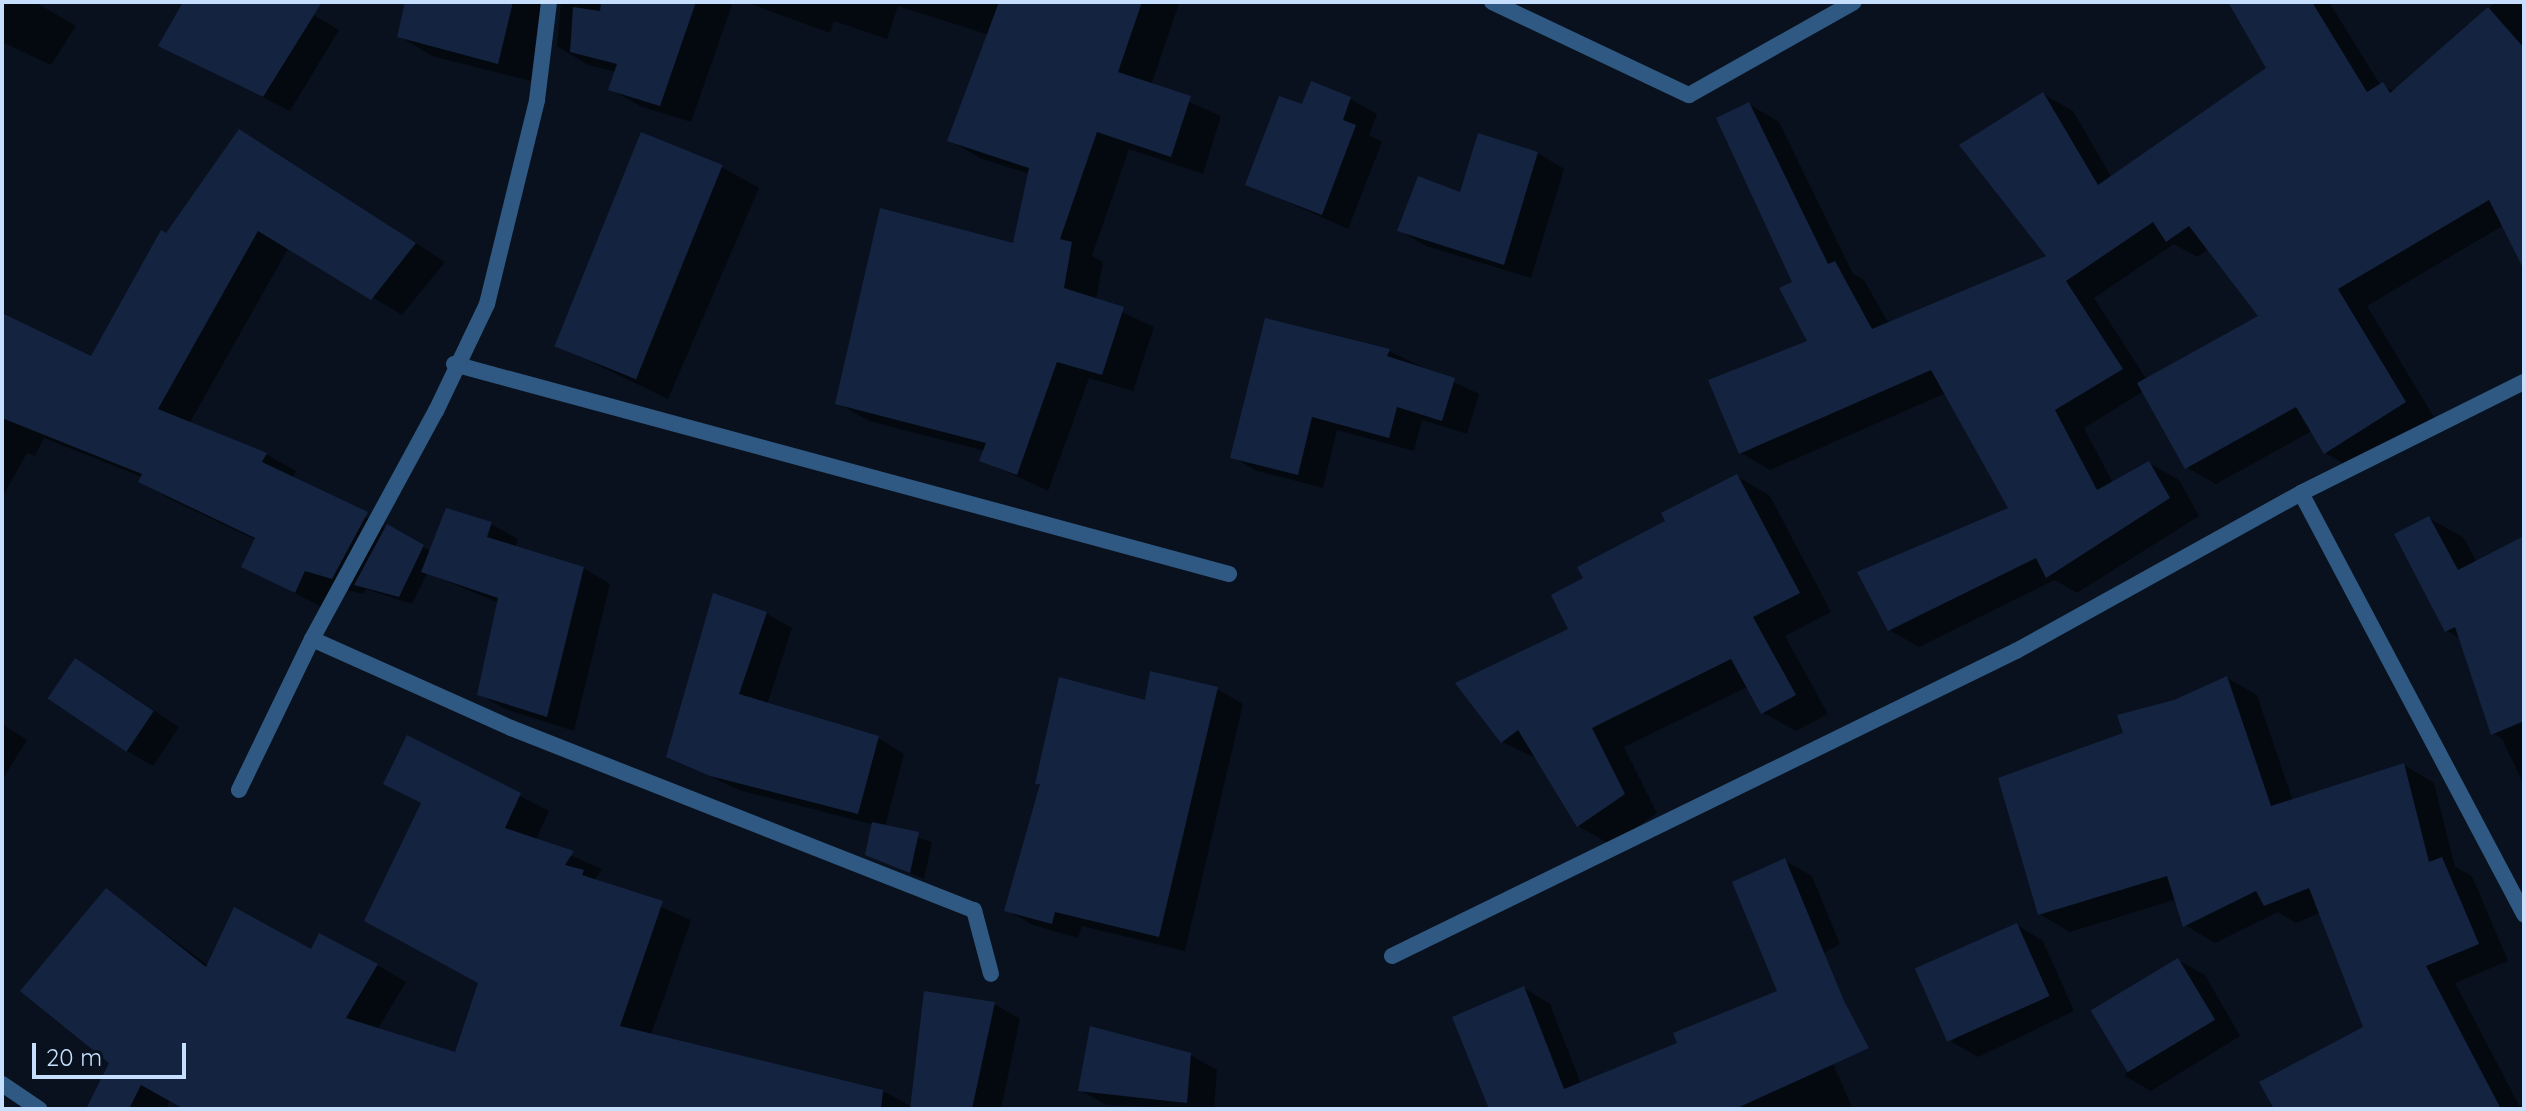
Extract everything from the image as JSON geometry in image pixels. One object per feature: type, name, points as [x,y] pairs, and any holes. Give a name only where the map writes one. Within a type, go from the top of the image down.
[{"type":"street","points":[[239,790],[312,639],[436,411],[454,364],[487,304],[537,100],[549,2]]},
{"type":"street","points":[[1492,2],[1689,95],[1854,2]]},
{"type":"street","points":[[454,364],[1229,574]]},
{"type":"street","points":[[1392,956],[2016,651],[2301,493],[2524,382]]},
{"type":"street","points":[[2301,493],[2524,915]]},
{"type":"street","points":[[312,639],[511,728],[974,910],[991,974]]},
{"type":"street","points":[[2,1084],[39,1109]]},
{"type":"building","points":[[183,2],[322,2],[263,97],[158,46]]},
{"type":"building","points":[[405,2],[513,2],[498,64],[397,37]]},
{"type":"building","points":[[601,2],[696,2],[660,106],[608,90],[617,64],[570,52],[573,7],[600,11]]},
{"type":"building","points":[[999,2],[1142,2],[1118,72],[1191,96],[1171,157],[1097,132],[1060,239],[1072,242],[1064,288],[1124,307],[1102,375],[1057,362],[1017,475],[979,461],[986,443],[835,404],[880,208],[1013,243],[1029,168],[947,141]]},
{"type":"building","points":[[2228,2],[2312,2],[2367,92],[2383,82],[2390,93],[2488,7],[2524,48],[2524,270],[2489,200],[2338,289],[2406,402],[2324,454],[2296,407],[2185,469],[2137,383],[2258,316],[2189,226],[2166,242],[2153,222],[2066,281],[2123,369],[2055,410],[2097,490],[2149,461],[2170,498],[2046,578],[2036,558],[1888,631],[1857,572],[2008,508],[1931,370],[1739,454],[1708,380],[1807,341],[1779,288],[1792,282],[1716,118],[1749,102],[1828,264],[1835,261],[1872,329],[2046,256],[1959,145],[2043,92],[2098,185],[2266,68]]},
{"type":"building","points":[[1311,81],[1351,97],[1343,120],[1356,125],[1322,215],[1245,185],[1279,96],[1302,104]]},
{"type":"building","points":[[239,129],[416,243],[371,300],[258,231],[158,409],[267,453],[262,462],[368,512],[332,579],[305,571],[295,593],[241,567],[255,538],[138,482],[142,474],[2,418],[2,313],[91,356],[161,230],[166,233]]},
{"type":"building","points":[[641,132],[723,165],[636,379],[554,346]]},
{"type":"building","points":[[1478,133],[1538,152],[1504,265],[1397,231],[1418,176],[1460,192]]},
{"type":"building","points":[[1265,318],[1390,349],[1387,356],[1455,378],[1442,421],[1397,407],[1389,438],[1312,417],[1298,475],[1230,458]]},
{"type":"building","points":[[1737,474],[1800,593],[1753,617],[1796,695],[1761,714],[1731,659],[1592,728],[1625,794],[1577,827],[1518,730],[1501,743],[1455,683],[1568,629],[1551,595],[1583,578],[1577,567],[1665,521],[1661,513]]},
{"type":"building","points":[[446,508],[492,522],[487,537],[584,567],[547,717],[477,695],[498,598],[421,572]]},
{"type":"building","points":[[2429,516],[2458,570],[2524,536],[2524,721],[2491,735],[2455,627],[2445,632],[2394,534]]},
{"type":"building","points":[[387,524],[424,545],[399,597],[354,585]]},
{"type":"building","points":[[713,593],[767,612],[739,694],[879,736],[858,814],[710,776],[666,757]]},
{"type":"building","points":[[75,658],[154,711],[126,752],[48,699]]},
{"type":"building","points":[[1150,671],[1218,687],[1159,937],[1055,912],[1052,924],[1004,911],[1040,784],[1035,784],[1059,677],[1145,700]]},
{"type":"building","points":[[2227,676],[2271,806],[2404,763],[2429,862],[2442,857],[2479,944],[2426,966],[2501,1109],[2274,1109],[2259,1082],[2363,1027],[2309,888],[2264,906],[2256,891],[2183,927],[2167,876],[2038,915],[1998,778],[2123,733],[2117,715],[2174,700]]},
{"type":"building","points":[[407,735],[521,793],[505,828],[574,851],[565,865],[584,870],[582,875],[663,901],[620,1026],[883,1090],[881,1109],[184,1109],[141,1085],[129,1109],[86,1109],[109,1063],[20,991],[106,888],[206,967],[234,907],[311,949],[319,933],[378,964],[346,1018],[455,1052],[478,983],[364,921],[421,803],[383,784]]},
{"type":"building","points":[[872,822],[919,832],[910,873],[865,855]]},
{"type":"building","points":[[1785,858],[1844,1001],[1869,1048],[1735,1109],[1489,1109],[1452,1017],[1524,986],[1564,1089],[1677,1043],[1673,1033],[1777,991],[1732,882]]},
{"type":"building","points":[[2017,923],[2050,996],[1947,1042],[1915,969]]},
{"type":"building","points":[[2178,958],[2215,1020],[2128,1072],[2091,1011]]},
{"type":"building","points":[[924,991],[995,1002],[972,1109],[910,1109]]},
{"type":"building","points":[[1090,1026],[1191,1053],[1187,1103],[1078,1091]]}]
